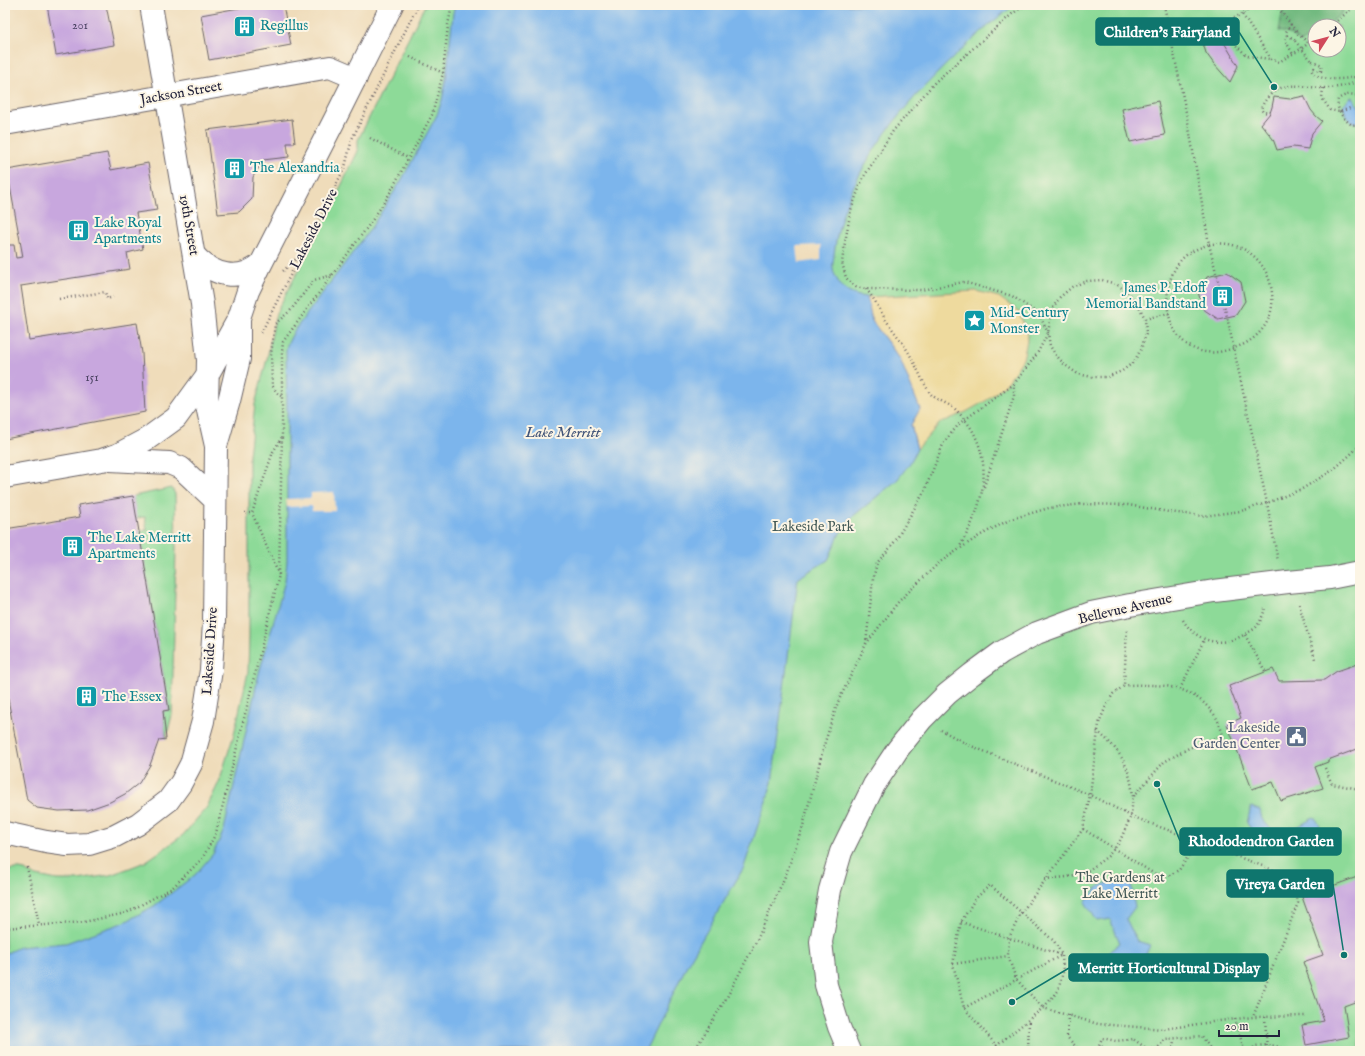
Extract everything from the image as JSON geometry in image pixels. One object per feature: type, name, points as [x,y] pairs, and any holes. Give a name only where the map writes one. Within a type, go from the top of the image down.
[{"type":"street","name":"19th Street","points":[[152,5],[202,304],[208,360],[207,406],[216,446]]},
{"type":"street","name":"Lakeside Drive","points":[[102,460],[117,455],[147,439],[176,418],[208,374],[239,318],[248,291],[261,264],[392,5]]},
{"type":"street","name":"Jackson Street","points":[[5,124],[330,67],[356,78]]},
{"type":"street","points":[[194,256],[208,268],[218,273],[228,275],[242,274],[254,270],[261,264]]},
{"type":"street","name":"Lakeside Drive","points":[[5,833],[67,845],[89,844],[115,836],[138,824],[168,801],[181,783],[191,764],[198,743],[211,670],[214,623],[216,446],[239,359],[239,318]]},
{"type":"street","points":[[5,477],[102,460],[169,463],[181,468],[216,500]]},
{"type":"street","name":"Bellevue Avenue","points":[[849,1051],[839,1027],[826,985],[821,942],[830,890],[841,852],[874,785],[898,749],[922,719],[947,694],[1002,652],[1037,633],[1091,614],[1130,605],[1214,591],[1330,578],[1360,572]]},
{"type":"path","name":"Lakeside Drive","points":[[267,321],[345,167],[352,138],[418,5]]},
{"type":"path","points":[[283,342],[369,225],[387,198],[432,115],[443,73],[448,25],[452,5]]},
{"type":"path","points":[[866,644],[872,578],[877,563],[896,540],[924,492],[944,442],[960,423],[1014,384],[1037,354],[1048,333],[1052,310],[1060,297],[1072,287],[1086,281],[1102,280],[1116,284],[1128,292],[1137,302],[1145,319],[1146,334],[1141,349],[1134,362],[1122,371],[1108,377],[1092,377],[1078,374],[1065,365],[1050,346],[1048,333],[1039,314],[1012,296],[964,282],[920,290],[866,289],[856,287],[846,278],[842,262],[851,210],[863,178],[893,131],[935,82],[1012,14],[1025,5]]},
{"type":"path","points":[[1164,5],[1188,122],[1210,244],[1268,504],[1278,561]]},
{"type":"path","points":[[1254,5],[1234,18],[1228,28],[1234,43],[1248,56],[1271,59],[1279,62],[1307,44]]},
{"type":"path","points":[[1276,5],[1298,34],[1307,41]]},
{"type":"path","points":[[1341,18],[1356,5]]},
{"type":"path","points":[[1242,14],[1271,59]]},
{"type":"path","points":[[1291,24],[1286,32],[1286,40],[1293,54]]},
{"type":"path","points":[[1287,36],[1293,38],[1312,61],[1322,65],[1321,71],[1314,68],[1312,71],[1315,75],[1324,78],[1341,79],[1360,76]]},
{"type":"path","points":[[410,57],[443,73]]},
{"type":"path","points":[[1270,113],[1263,112],[1261,109],[1263,103],[1276,90],[1294,85],[1323,88],[1339,87],[1352,84],[1360,80]]},
{"type":"path","points":[[1323,88],[1322,98],[1330,110],[1342,111],[1350,108]]},
{"type":"path","points":[[1360,97],[1354,94],[1344,95],[1338,98],[1337,103],[1346,120],[1352,125],[1360,124]]},
{"type":"path","points":[[370,138],[408,158]]},
{"type":"path","points":[[1210,244],[1228,244],[1245,250],[1260,261],[1269,277],[1273,295],[1271,313],[1263,329],[1250,342],[1233,349],[1214,353],[1195,349],[1181,339],[1173,329],[1166,298],[1168,283],[1174,270],[1183,258],[1195,249],[1210,244]]},
{"type":"path","points":[[281,273],[300,255]]},
{"type":"path","points":[[281,396],[272,385],[271,354],[275,324],[291,310],[314,280],[332,275]]},
{"type":"path","points":[[866,289],[874,298],[885,318],[910,354],[930,394],[955,409],[970,427],[979,446],[984,467],[983,491]]},
{"type":"path","points":[[59,299],[106,292],[107,298],[114,297]]},
{"type":"path","points":[[1145,319],[1169,313]]},
{"type":"path","points":[[1360,356],[1360,381]]},
{"type":"path","points":[[959,550],[967,535],[983,491],[1014,396],[1014,384]]},
{"type":"path","points":[[279,575],[252,513],[273,452],[282,437]]},
{"type":"path","points":[[244,513],[252,513]]},
{"type":"path","points":[[1300,604],[1315,659]]},
{"type":"path","points":[[1183,620],[1204,640],[1217,642],[1238,639],[1257,627],[1265,609]]},
{"type":"path","points":[[1124,686],[1127,628]]},
{"type":"path","points":[[1245,635],[1265,672]]},
{"type":"path","points":[[1180,689],[1204,640]]},
{"type":"path","points":[[1133,797],[1164,762],[1188,748],[1223,735],[1217,718],[1200,700],[1180,689],[1171,686],[1129,684],[1113,694],[1106,706],[1097,731],[1090,795],[1083,829],[1021,913],[1009,938],[1008,956],[1016,979],[1043,1008],[1098,1024],[1164,1030],[1253,1017],[1305,1016]]},
{"type":"path","points":[[922,719],[969,745],[1090,795],[1131,816],[1294,878],[1298,903],[1253,1017]]},
{"type":"path","points":[[1045,879],[1067,877],[1079,874],[1096,865],[1114,849],[1119,842],[1131,816],[1133,797],[1128,770],[1116,748],[1097,731]]},
{"type":"path","points":[[1325,768],[1332,784],[1360,789]]},
{"type":"path","points":[[1083,829],[1153,873],[1166,877],[1179,870],[1198,842]]},
{"type":"path","points":[[27,867],[39,924]]},
{"type":"path","points":[[990,1051],[997,1046],[1043,1008],[1058,991],[1063,972],[1062,955],[1054,941],[990,885],[975,899],[961,922],[953,964],[964,1008],[997,1046]]},
{"type":"path","points":[[961,922],[1062,955]]},
{"type":"path","points":[[964,1008],[1062,955]]},
{"type":"path","points":[[953,964],[1008,956]]},
{"type":"path","points":[[1068,1016],[1067,1037],[1080,1051]]},
{"type":"path","points":[[1264,1017],[1267,1051]]},
{"type":"path","points":[[1028,1051],[1029,1020]]},
{"type":"path","points":[[1235,1020],[1243,1046],[1241,1051]]},
{"type":"path","points":[[1109,1051],[1099,1045],[1102,1038],[1116,1041],[1134,1039],[1146,1048],[1157,1049],[1165,1039],[1202,1036],[1209,1047],[1208,1051]]},
{"type":"path","points":[[1173,1051],[1174,1039]]},
{"type":"path","points":[[1251,1051],[1255,1046],[1267,1045],[1282,1048],[1286,1051]]},
{"type":"green space","name":"Lakeside Park","points":[[425,5],[1360,5],[1360,1051],[5,1051],[5,871],[20,869],[25,870],[32,875],[57,880],[78,880],[110,875],[145,862],[183,835],[207,807],[219,782],[234,734],[248,672],[249,456],[255,404],[267,359],[276,313],[321,227],[358,151],[358,140]]},
{"type":"green space","points":[[1285,5],[1329,5],[1330,9],[1345,6],[1341,14],[1336,18],[1307,18],[1307,39],[1301,42],[1292,35],[1279,31]]},
{"type":"green space","points":[[172,488],[175,494],[176,547],[172,715],[166,739],[163,711],[169,710],[139,531],[147,530],[145,517],[136,518],[133,496]]},
{"type":"sand","points":[[976,291],[999,297],[1019,312],[1028,336],[1023,359],[1008,382],[987,400],[966,412],[940,423],[917,449],[911,425],[900,359],[872,321],[867,297]]},
{"type":"water","name":"Lake Merritt","points":[[455,5],[1015,5],[991,23],[934,76],[895,121],[877,145],[862,170],[849,197],[840,225],[834,254],[833,270],[838,282],[844,289],[852,294],[867,297],[872,321],[900,359],[920,409],[911,425],[917,449],[910,463],[897,480],[851,518],[840,533],[828,560],[798,578],[772,783],[744,867],[687,965],[645,1051],[5,1051],[5,954],[19,947],[66,943],[125,922],[154,906],[195,875],[213,854],[224,830],[259,673],[285,581],[287,561],[287,345],[294,331],[369,231],[401,181],[437,115],[442,100],[446,79]]},
{"type":"water","points":[[1351,97],[1358,106],[1360,106],[1360,122],[1353,122],[1350,120],[1345,112],[1343,105]]},
{"type":"water","points":[[1251,807],[1260,810],[1262,819],[1271,829],[1299,826],[1315,817],[1320,826],[1307,836],[1287,842],[1264,839],[1255,835],[1247,823]]},
{"type":"water","points":[[1115,881],[1130,883],[1135,907],[1126,919],[1137,941],[1150,945],[1143,959],[1123,967],[1109,952],[1120,943],[1110,919],[1097,921],[1085,902],[1099,886]]},
{"type":"pier","points":[[821,245],[821,260],[799,263],[797,246]]},
{"type":"pier","points":[[334,492],[335,511],[312,511],[312,506],[287,507],[286,499],[311,498],[311,493]]},
{"type":"building","points":[[47,5],[106,5],[114,45],[56,55]]},
{"type":"building","name":"Regillus","points":[[244,5],[283,5],[291,45],[209,60],[201,15],[244,7]]},
{"type":"building","points":[[1201,21],[1219,24],[1219,34],[1238,66],[1230,82],[1206,53],[1202,40]]},
{"type":"building","points":[[1304,96],[1311,110],[1322,121],[1312,133],[1308,149],[1293,147],[1277,150],[1273,139],[1261,124],[1270,113],[1274,97],[1290,99]]},
{"type":"building","points":[[1158,101],[1165,135],[1130,142],[1122,109]]},
{"type":"building","name":"The Alexandria","points":[[292,119],[295,143],[287,143],[289,157],[263,160],[253,177],[252,199],[239,212],[218,214],[207,130]]},
{"type":"building","points":[[107,153],[111,170],[148,163],[157,210],[136,213],[143,249],[127,253],[130,269],[21,286],[29,340],[137,323],[142,353],[145,412],[5,439],[5,245],[14,245],[16,258],[23,257],[7,170]]},
{"type":"building","name":"James P. Edoff Memorial Bandstand","points":[[1227,272],[1241,282],[1245,301],[1236,315],[1218,319],[1203,309],[1198,292],[1207,277]]},
{"type":"building","name":"The Essex","points":[[133,496],[169,710],[163,711],[166,739],[159,740],[150,765],[139,783],[125,794],[110,802],[87,810],[59,811],[37,808],[27,800],[5,683],[5,529],[80,517],[78,505]]},
{"type":"building","name":"Lakeside Garden Center","points":[[1360,663],[1360,748],[1328,760],[1328,762],[1315,767],[1323,788],[1281,801],[1273,782],[1252,789],[1227,724],[1241,718],[1229,686],[1273,669],[1279,681],[1324,680],[1337,671]]},
{"type":"building","points":[[1360,876],[1360,1000],[1344,1006],[1349,1037],[1306,1045],[1302,1025],[1324,1021],[1303,962],[1323,955],[1302,897]]},
{"type":"place","name":"Regillus","points":[[245,26]]},
{"type":"place","name":"Children's Fairyland","points":[[1274,87]]},
{"type":"place","name":"The Alexandria","points":[[235,168]]},
{"type":"place","name":"Lake Royal Apartments","points":[[79,231]]},
{"type":"place","name":"James P. Edoff Memorial Bandstand","points":[[1222,296]]},
{"type":"place","name":"Mid-Century Monster","points":[[974,321]]},
{"type":"place","name":"The Lake Merritt Apartments","points":[[73,546]]},
{"type":"place","name":"The Essex","points":[[87,697]]},
{"type":"place","name":"Lakeside Garden Center","points":[[1296,736]]},
{"type":"place","name":"Rhododendron Garden","points":[[1157,784]]},
{"type":"place","name":"Vireya Garden","points":[[1344,955]]},
{"type":"place","name":"Merritt Horticultural Display","points":[[1012,1002]]},
{"type":"park label","name":"The Gardens at Lake Merritt","points":[[1120,886]]}]
